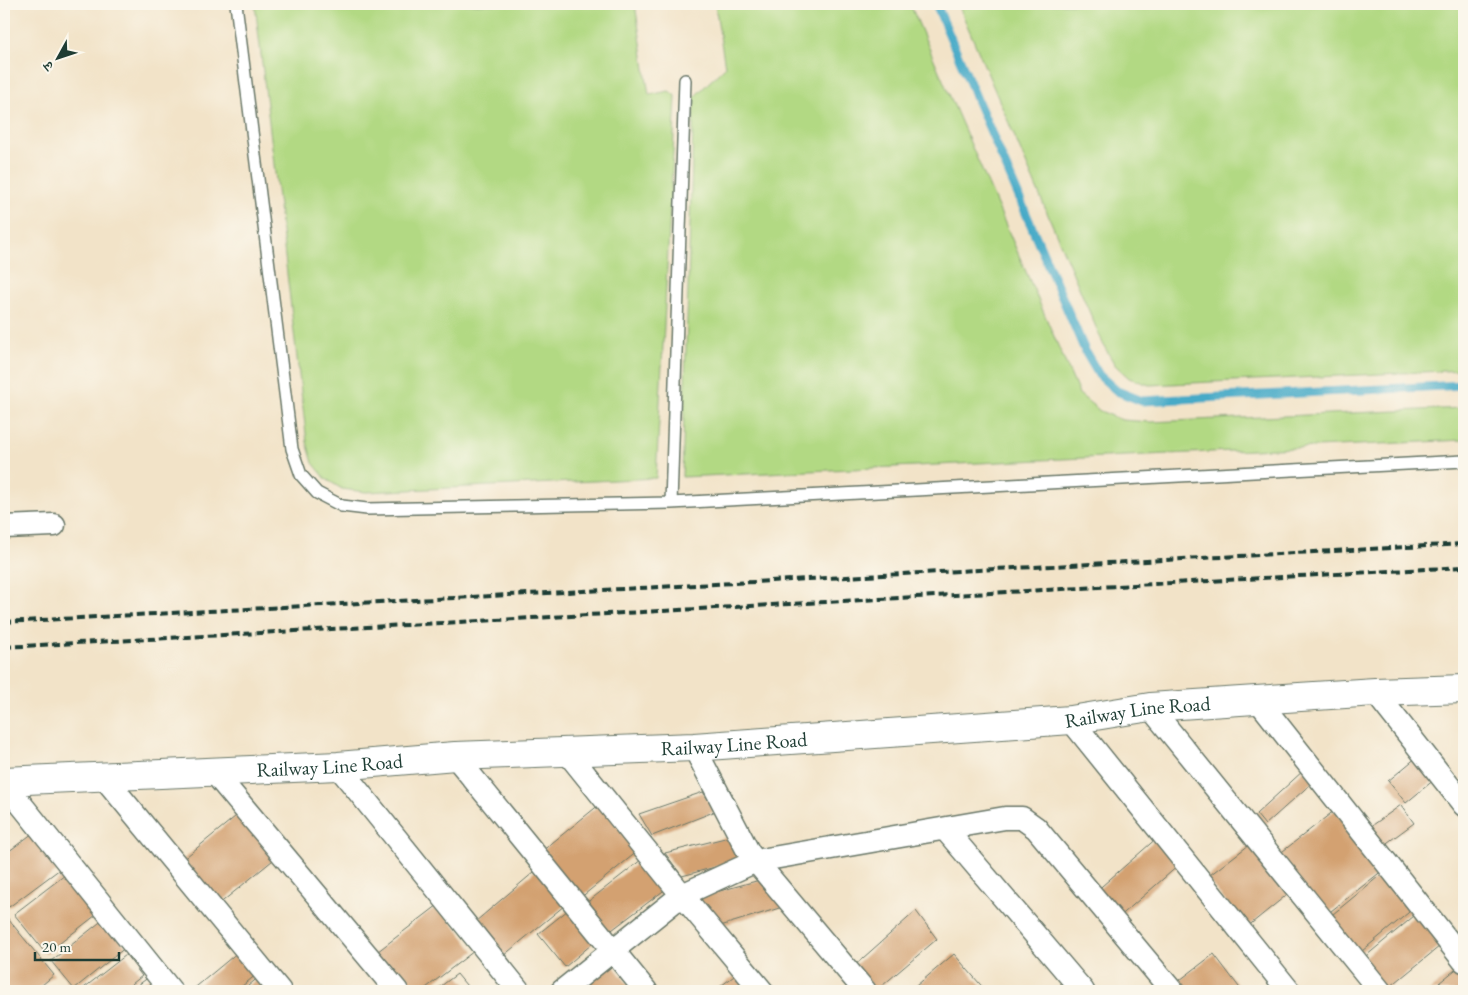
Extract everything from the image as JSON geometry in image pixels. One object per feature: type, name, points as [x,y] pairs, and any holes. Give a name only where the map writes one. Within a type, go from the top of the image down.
[{"type":"street","points":[[4,527],[54,525]]},
{"type":"street","name":"Railway Line Road","points":[[4,782],[338,766],[455,756],[694,747],[1071,720],[1150,707],[1375,692],[1464,689]]},
{"type":"street","points":[[1375,692],[1464,805]]},
{"type":"street","points":[[1258,700],[1464,961]]},
{"type":"street","points":[[1150,707],[1380,991]]},
{"type":"street","points":[[1071,720],[1289,991]]},
{"type":"street","points":[[694,747],[749,853],[865,991]]},
{"type":"street","points":[[567,752],[762,991]]},
{"type":"street","points":[[455,756],[646,991]]},
{"type":"street","points":[[338,766],[519,991]]},
{"type":"street","points":[[213,771],[396,991]]},
{"type":"street","points":[[102,776],[280,991]]},
{"type":"street","points":[[4,782],[171,991]]},
{"type":"street","points":[[562,991],[682,895],[756,861],[1005,818],[1022,818],[1036,828],[1172,991]]},
{"type":"street","points":[[945,829],[1083,991]]},
{"type":"lane","points":[[236,4],[292,449],[301,475],[317,493],[342,506],[367,509],[670,503],[1464,461]]},
{"type":"lane","points":[[670,503],[684,80]]},
{"type":"green space","points":[[255,4],[635,4],[649,95],[669,91],[676,96],[656,478],[366,492],[342,489],[326,479],[313,463],[307,442]]},
{"type":"green space","points":[[715,4],[910,4],[1079,394],[1100,411],[1122,420],[1150,422],[1464,408],[1464,440],[682,477],[694,97],[725,67]]},
{"type":"green space","points":[[958,4],[1464,4],[1464,370],[1149,385],[1129,378],[1115,365],[1104,346]]},
{"type":"building","points":[[1417,757],[1435,779],[1406,803],[1388,781]]},
{"type":"building","points":[[1304,770],[1314,781],[1265,825],[1256,814]]},
{"type":"building","points":[[703,792],[716,811],[652,836],[639,814]]},
{"type":"building","points":[[600,804],[638,851],[574,903],[536,856]]},
{"type":"building","points":[[1401,805],[1414,823],[1380,848],[1366,830]]},
{"type":"building","points":[[1335,810],[1383,870],[1326,915],[1278,855]]},
{"type":"building","points":[[241,812],[278,856],[218,905],[181,861]]},
{"type":"building","points":[[33,833],[60,869],[9,907],[4,900],[4,855]]},
{"type":"building","points":[[729,837],[745,859],[682,876],[665,853]]},
{"type":"building","points":[[1158,837],[1179,865],[1117,919],[1094,893]]},
{"type":"building","points":[[1249,845],[1289,893],[1247,927],[1206,878]]},
{"type":"building","points":[[646,856],[671,885],[604,936],[580,908]]},
{"type":"building","points":[[541,866],[570,901],[503,956],[475,922]]},
{"type":"building","points":[[1384,872],[1414,908],[1356,956],[1327,919]]},
{"type":"building","points":[[65,875],[96,915],[46,954],[14,914]]},
{"type":"building","points":[[767,878],[786,906],[717,927],[698,897]]},
{"type":"building","points":[[438,905],[474,951],[422,991],[402,991],[373,955]]},
{"type":"building","points":[[573,906],[599,938],[565,967],[538,934]]},
{"type":"building","points":[[916,911],[937,939],[876,991],[854,966]]},
{"type":"building","points":[[1420,911],[1445,942],[1385,991],[1360,961]]},
{"type":"building","points":[[4,914],[54,975],[35,991],[4,991]]},
{"type":"building","points":[[104,919],[126,947],[74,989],[51,961]]},
{"type":"building","points":[[238,952],[257,974],[236,991],[191,991]]},
{"type":"building","points":[[954,954],[986,991],[910,991]]},
{"type":"building","points":[[1214,954],[1242,991],[1189,991],[1180,980]]},
{"type":"building","points":[[126,955],[142,976],[123,991],[80,991]]},
{"type":"building","points":[[612,964],[633,991],[578,991]]},
{"type":"building","points":[[1460,966],[1464,972],[1464,991],[1429,991]]},
{"type":"building","points":[[741,971],[759,991],[714,991]]},
{"type":"building","points":[[457,974],[471,991],[438,991],[437,989]]},
{"type":"building","points":[[260,976],[272,991],[242,991]]},
{"type":"building","points":[[149,977],[161,991],[130,991]]},
{"type":"building","points":[[1273,983],[1280,991],[1264,991]]},
{"type":"building","points":[[55,986],[59,991],[49,991]]},
{"type":"waterway","points":[[936,4],[1086,353],[1099,375],[1117,391],[1142,401],[1464,385]]},
{"type":"railway","points":[[4,622],[1464,544]]},
{"type":"railway","points":[[4,647],[1464,567]]}]
